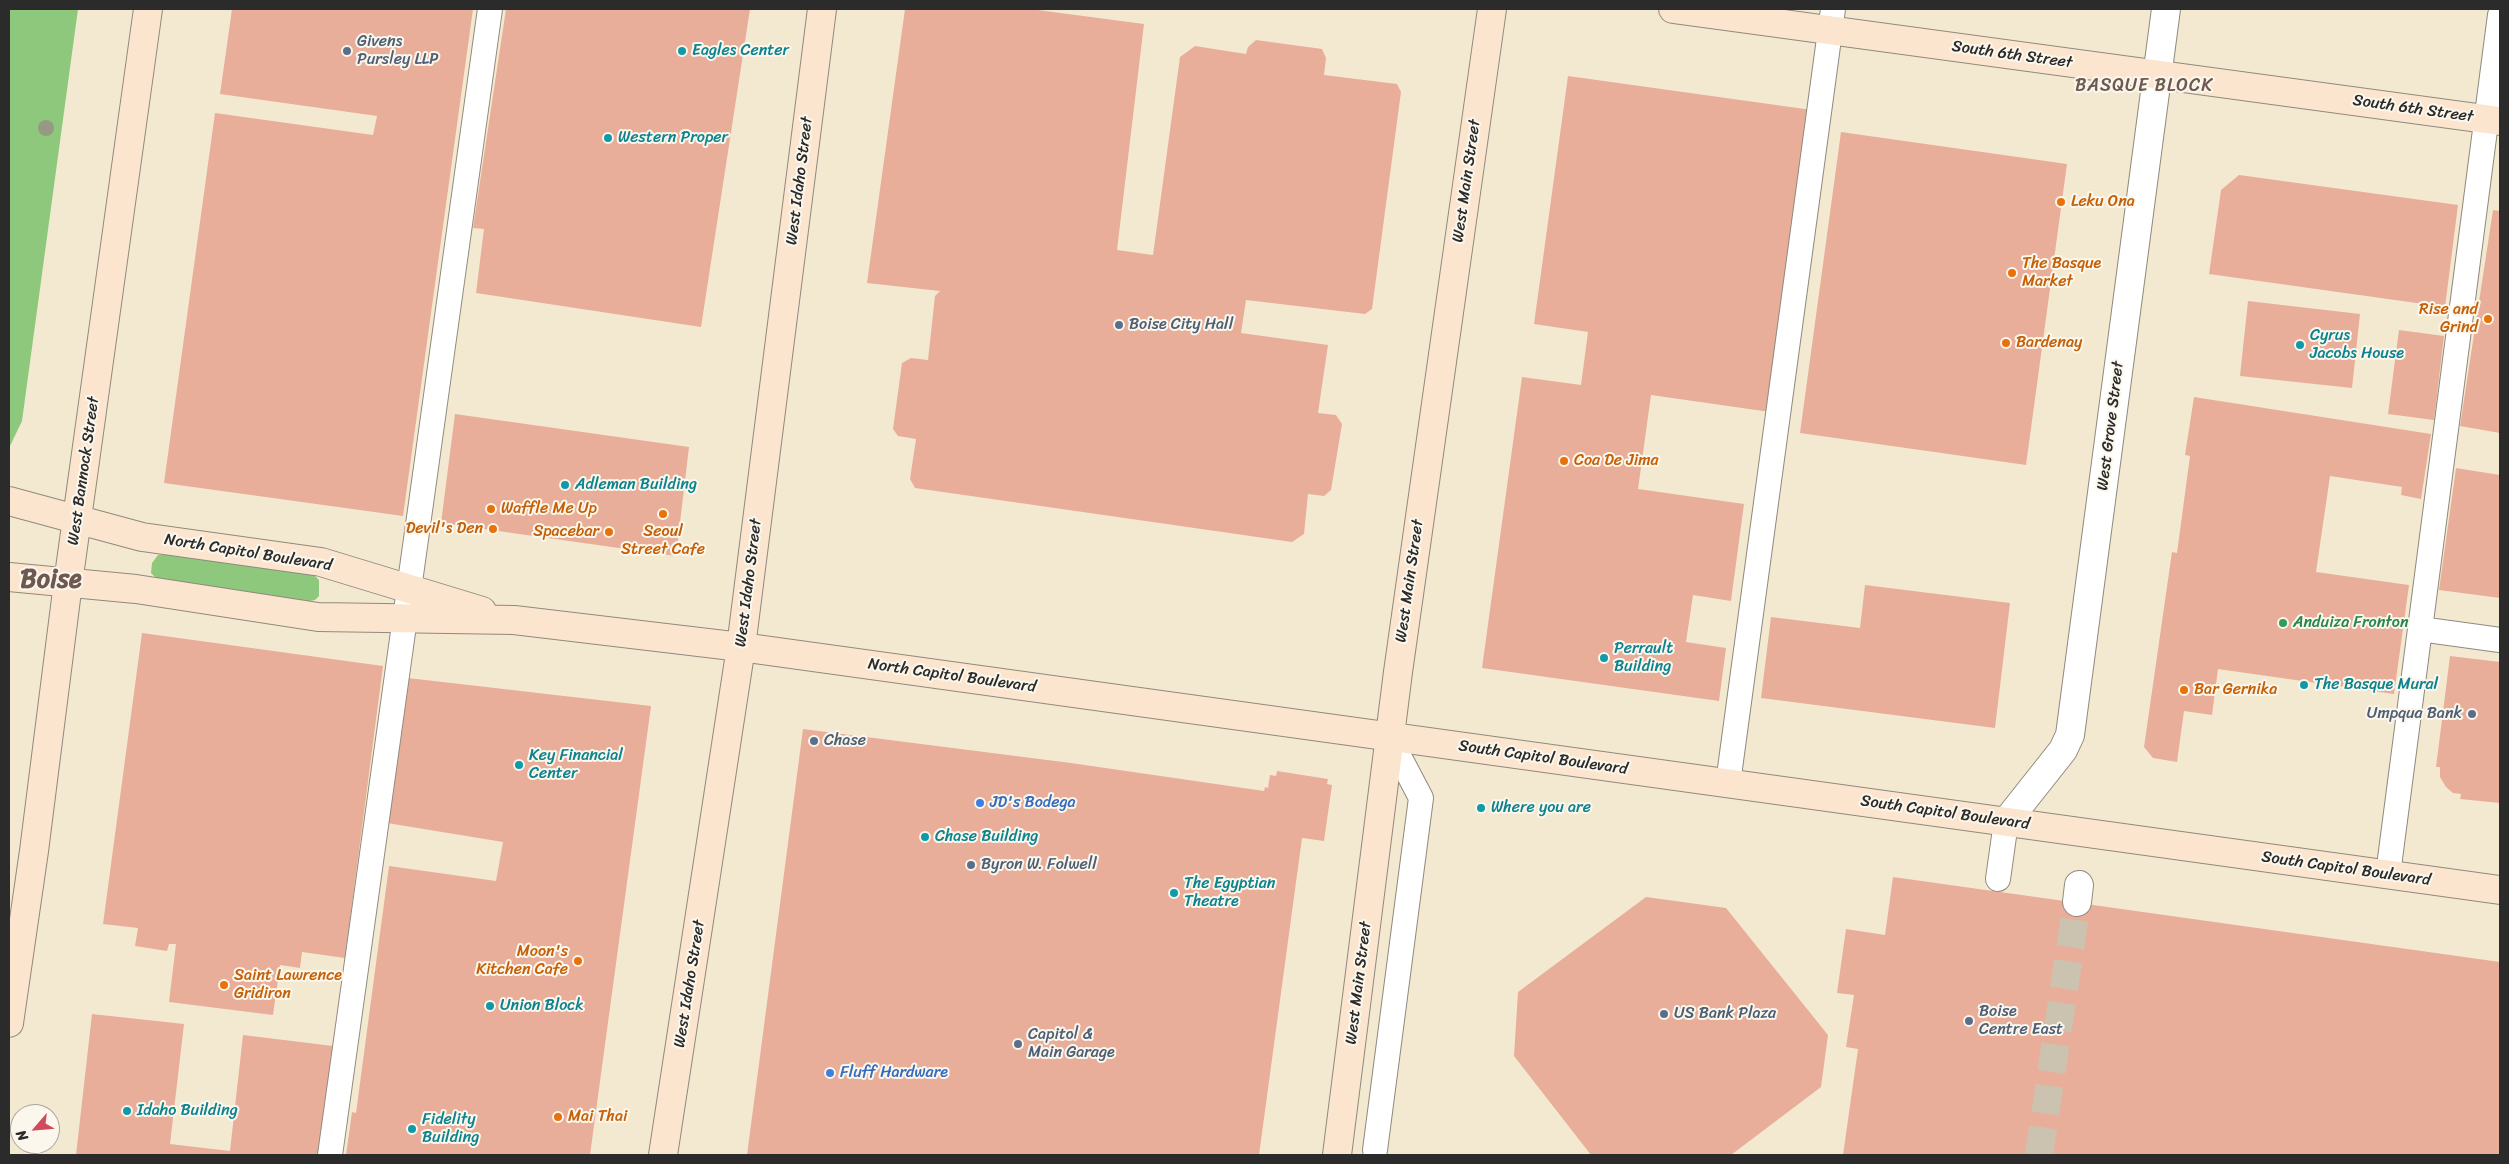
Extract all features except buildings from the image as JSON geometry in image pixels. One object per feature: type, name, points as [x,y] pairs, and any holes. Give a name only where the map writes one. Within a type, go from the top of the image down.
[{"type":"main road","name":"West Bannock Street","points":[[9,1024],[148,9]]},
{"type":"main road","name":"West Idaho Street","points":[[663,1155],[741,647],[822,9]]},
{"type":"main road","name":"West Main Street","points":[[1337,1155],[1389,737],[1492,9]]},
{"type":"main road","name":"South 6th Street","points":[[1673,9],[1832,19],[2157,74],[2493,120]]},
{"type":"main road","name":"North Capitol Boulevard","points":[[9,501],[142,537],[321,562],[514,620]]},
{"type":"main road","name":"North Capitol Boulevard","points":[[9,577],[136,590],[318,617],[514,620],[741,647],[1389,737]]},
{"type":"main road","name":"South Capitol Boulevard","points":[[1389,737],[2500,890]]},
{"type":"street","name":"West Grove Street","points":[[2006,822],[2063,750],[2070,735],[2166,9]]},
{"type":"lane","points":[[330,1155],[490,9]]},
{"type":"lane","points":[[2388,874],[2420,629],[2493,120],[2500,15]]},
{"type":"lane","points":[[1728,783],[1832,19]]},
{"type":"lane","points":[[2420,629],[2500,640]]},
{"type":"lane","points":[[1375,1150],[1421,798],[1389,737]]},
{"type":"lane","points":[[1998,879],[2006,822]]},
{"type":"green space","points":[[9,9],[78,9],[22,421],[9,448]]},
{"type":"green space","points":[[167,554],[312,573],[319,580],[319,596],[315,600],[305,602],[159,581],[151,573],[152,563],[158,555]]},
{"type":"tunnel","points":[[2039,1155],[2077,902]]},
{"type":"place","name":"Givens Pursley LLP","points":[[347,51]]},
{"type":"place","name":"Eagles Center","points":[[682,51]]},
{"type":"place","name":"Western Proper","points":[[608,138]]},
{"type":"place","name":"Leku Ona","points":[[2061,202]]},
{"type":"place","name":"The Basque Market","points":[[2012,273]]},
{"type":"place","name":"Rise and Grind","points":[[2488,319]]},
{"type":"place","name":"Boise City Hall","points":[[1119,325]]},
{"type":"place","name":"Bardenay","points":[[2006,343]]},
{"type":"place","name":"Cyrus Jacobs House","points":[[2300,345]]},
{"type":"place","name":"Coa De Jima","points":[[1564,461]]},
{"type":"place","name":"Adleman Building","points":[[565,485]]},
{"type":"place","name":"Waffle Me Up","points":[[491,509]]},
{"type":"place","name":"Seoul Street Cafe","points":[[663,514]]},
{"type":"place","name":"Devil's Den","points":[[493,529]]},
{"type":"place","name":"Spacebar","points":[[609,532]]},
{"type":"place","name":"Anduiza Fronton","points":[[2283,623]]},
{"type":"place","name":"Perrault Building","points":[[1604,658]]},
{"type":"place","name":"The Basque Mural","points":[[2304,685]]},
{"type":"place","name":"Bar Gernika","points":[[2184,690]]},
{"type":"place","name":"Umpqua Bank","points":[[2472,714]]},
{"type":"place","name":"Chase","points":[[814,741]]},
{"type":"place","name":"Key Financial Center","points":[[519,765]]},
{"type":"place","name":"JD's Bodega","points":[[980,803]]},
{"type":"place","name":"Where you are","points":[[1481,808]]},
{"type":"place","name":"Chase Building","points":[[925,837]]},
{"type":"place","name":"Byron W. Folwell","points":[[971,865]]},
{"type":"place","name":"The Egyptian Theatre","points":[[1174,893]]},
{"type":"place","name":"Moon's Kitchen Cafe","points":[[578,961]]},
{"type":"place","name":"Saint Lawrence Gridiron","points":[[224,985]]},
{"type":"place","name":"Union Block","points":[[490,1006]]},
{"type":"place","name":"US Bank Plaza","points":[[1664,1014]]},
{"type":"place","name":"Boise Centre East","points":[[1969,1021]]},
{"type":"place","name":"Capitol & Main Garage","points":[[1018,1044]]},
{"type":"place","name":"Fluff Hardware","points":[[830,1073]]},
{"type":"place","name":"Idaho Building","points":[[127,1111]]},
{"type":"place","name":"Mai Thai","points":[[558,1117]]},
{"type":"place","name":"Fidelity Building","points":[[412,1129]]},
{"type":"district","name":"BASQUE BLOCK","points":[[2144,86]]},
{"type":"district","name":"Boise","points":[[51,580]]}]
